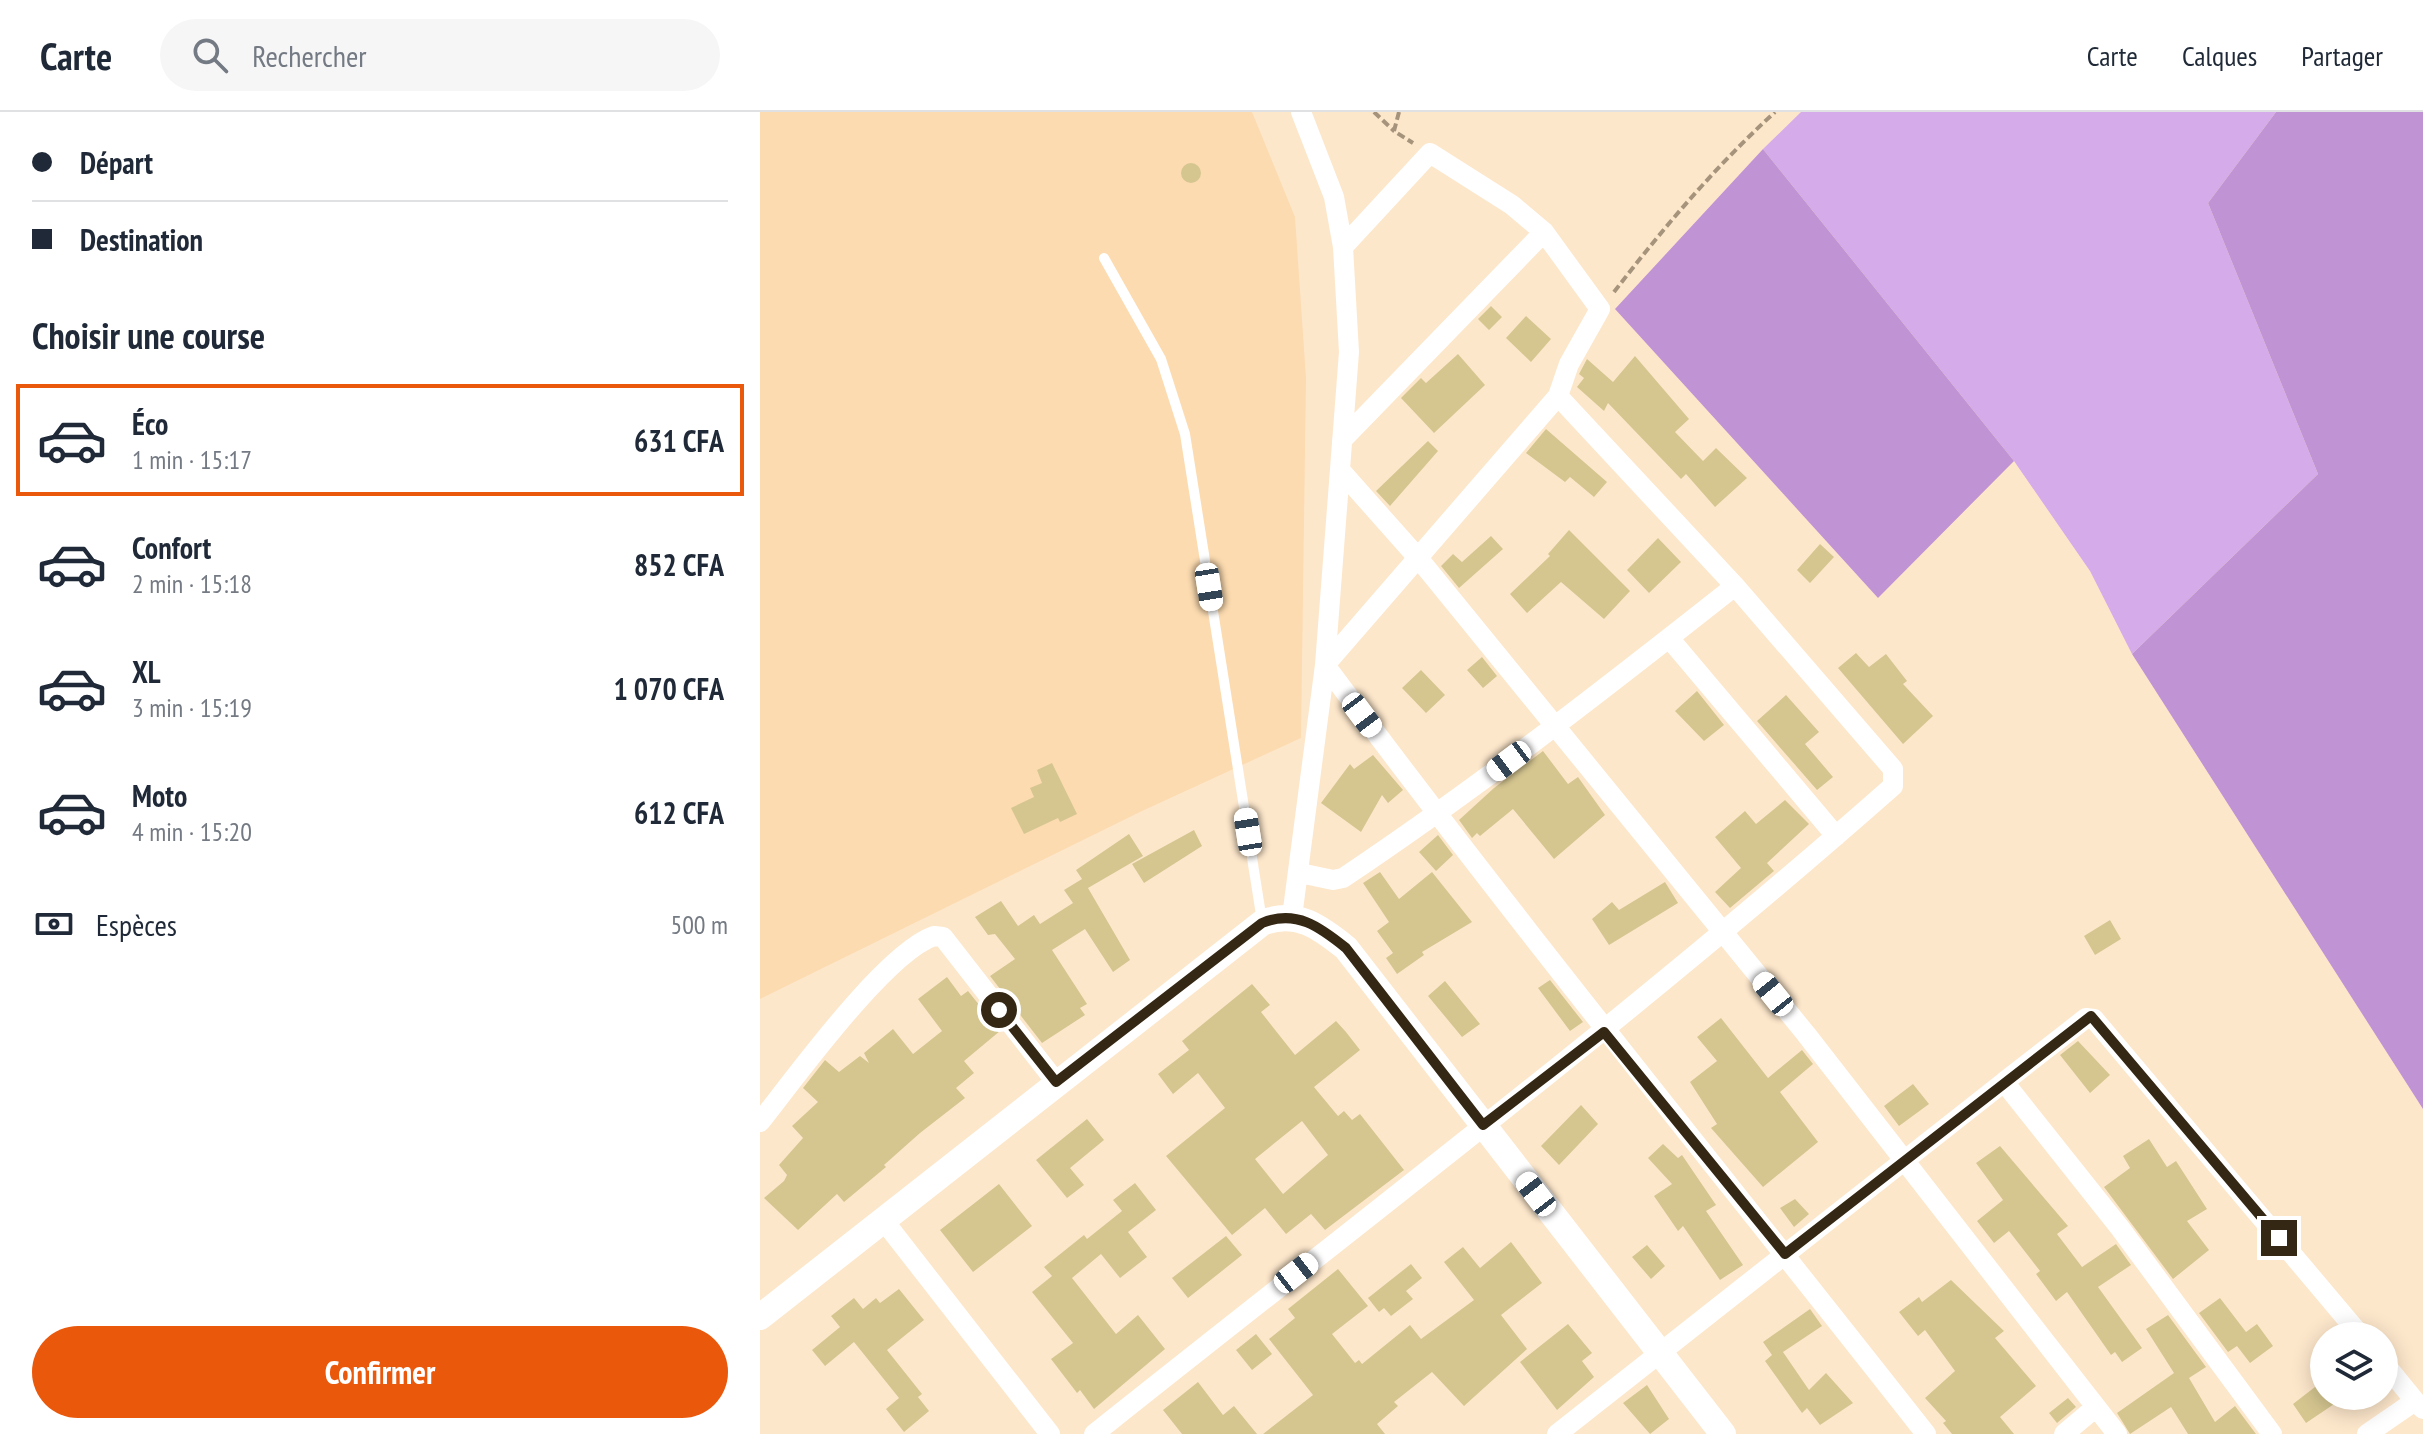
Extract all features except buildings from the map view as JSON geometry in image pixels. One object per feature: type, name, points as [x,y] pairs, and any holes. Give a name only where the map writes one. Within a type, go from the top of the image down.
[{"type":"street","points":[[1292,917],[1325,665],[1349,352],[1343,247],[1328,174],[1301,112]]},
{"type":"street","points":[[1325,665],[1558,396],[1569,364],[1600,309],[1544,232],[1512,205],[1430,153],[1343,247]]},
{"type":"street","points":[[1342,440],[1544,232]]},
{"type":"street","points":[[1094,1434],[1604,1032],[1723,934],[1893,786],[1893,769],[1735,586],[1558,396]]},
{"type":"street","points":[[1340,470],[1419,559],[1557,726],[1905,1161],[2117,1434]]},
{"type":"street","points":[[1300,873],[1333,880],[1343,878],[1436,815],[1557,726],[1735,586]]},
{"type":"street","points":[[1669,638],[1836,836]]},
{"type":"street","points":[[1325,665],[1436,815],[1604,1032],[1785,1254],[1926,1434]]},
{"type":"street","points":[[760,1317],[1262,923],[1292,917],[1320,926],[1346,948],[1723,1434]]},
{"type":"street","points":[[760,1122],[851,1009],[885,973],[934,936],[943,937],[1056,1082]]},
{"type":"street","points":[[1557,1434],[2086,1018],[2094,1019],[2349,1322]]},
{"type":"street","points":[[2004,1082],[2120,1228],[2272,1434]]},
{"type":"street","points":[[884,1221],[1050,1434]]},
{"type":"street","points":[[2367,1434],[2419,1405],[2398,1380]]},
{"type":"street","points":[[2064,1434],[2096,1407]]},
{"type":"lane","points":[[1104,258],[1161,359],[1185,434],[1262,923]]},
{"type":"path","points":[[1374,112],[1394,131],[1430,153]]},
{"type":"path","points":[[1394,131],[1399,112]]},
{"type":"path","points":[[1600,309],[1669,221],[1729,154],[1775,112]]},
{"type":"shaded area","points":[[760,112],[1252,112],[1295,217],[1306,378],[1301,738],[1142,811],[760,999]]},
{"type":"shaded area","points":[[1801,112],[2276,112],[2208,203],[2318,474],[2132,654],[2090,571],[2014,461],[1763,149]]},
{"type":"shaded area","points":[[2276,112],[2423,112],[2423,1109],[2132,654],[2318,474],[2208,203]]},
{"type":"shaded area","points":[[1763,149],[2014,461],[1878,598],[1615,309]]},
{"type":"route","points":[[999,1010],[1056,1082],[1262,923],[1292,917],[1320,926],[1346,948],[1483,1125],[1604,1032],[1785,1254],[2091,1016],[2279,1238]]}]
